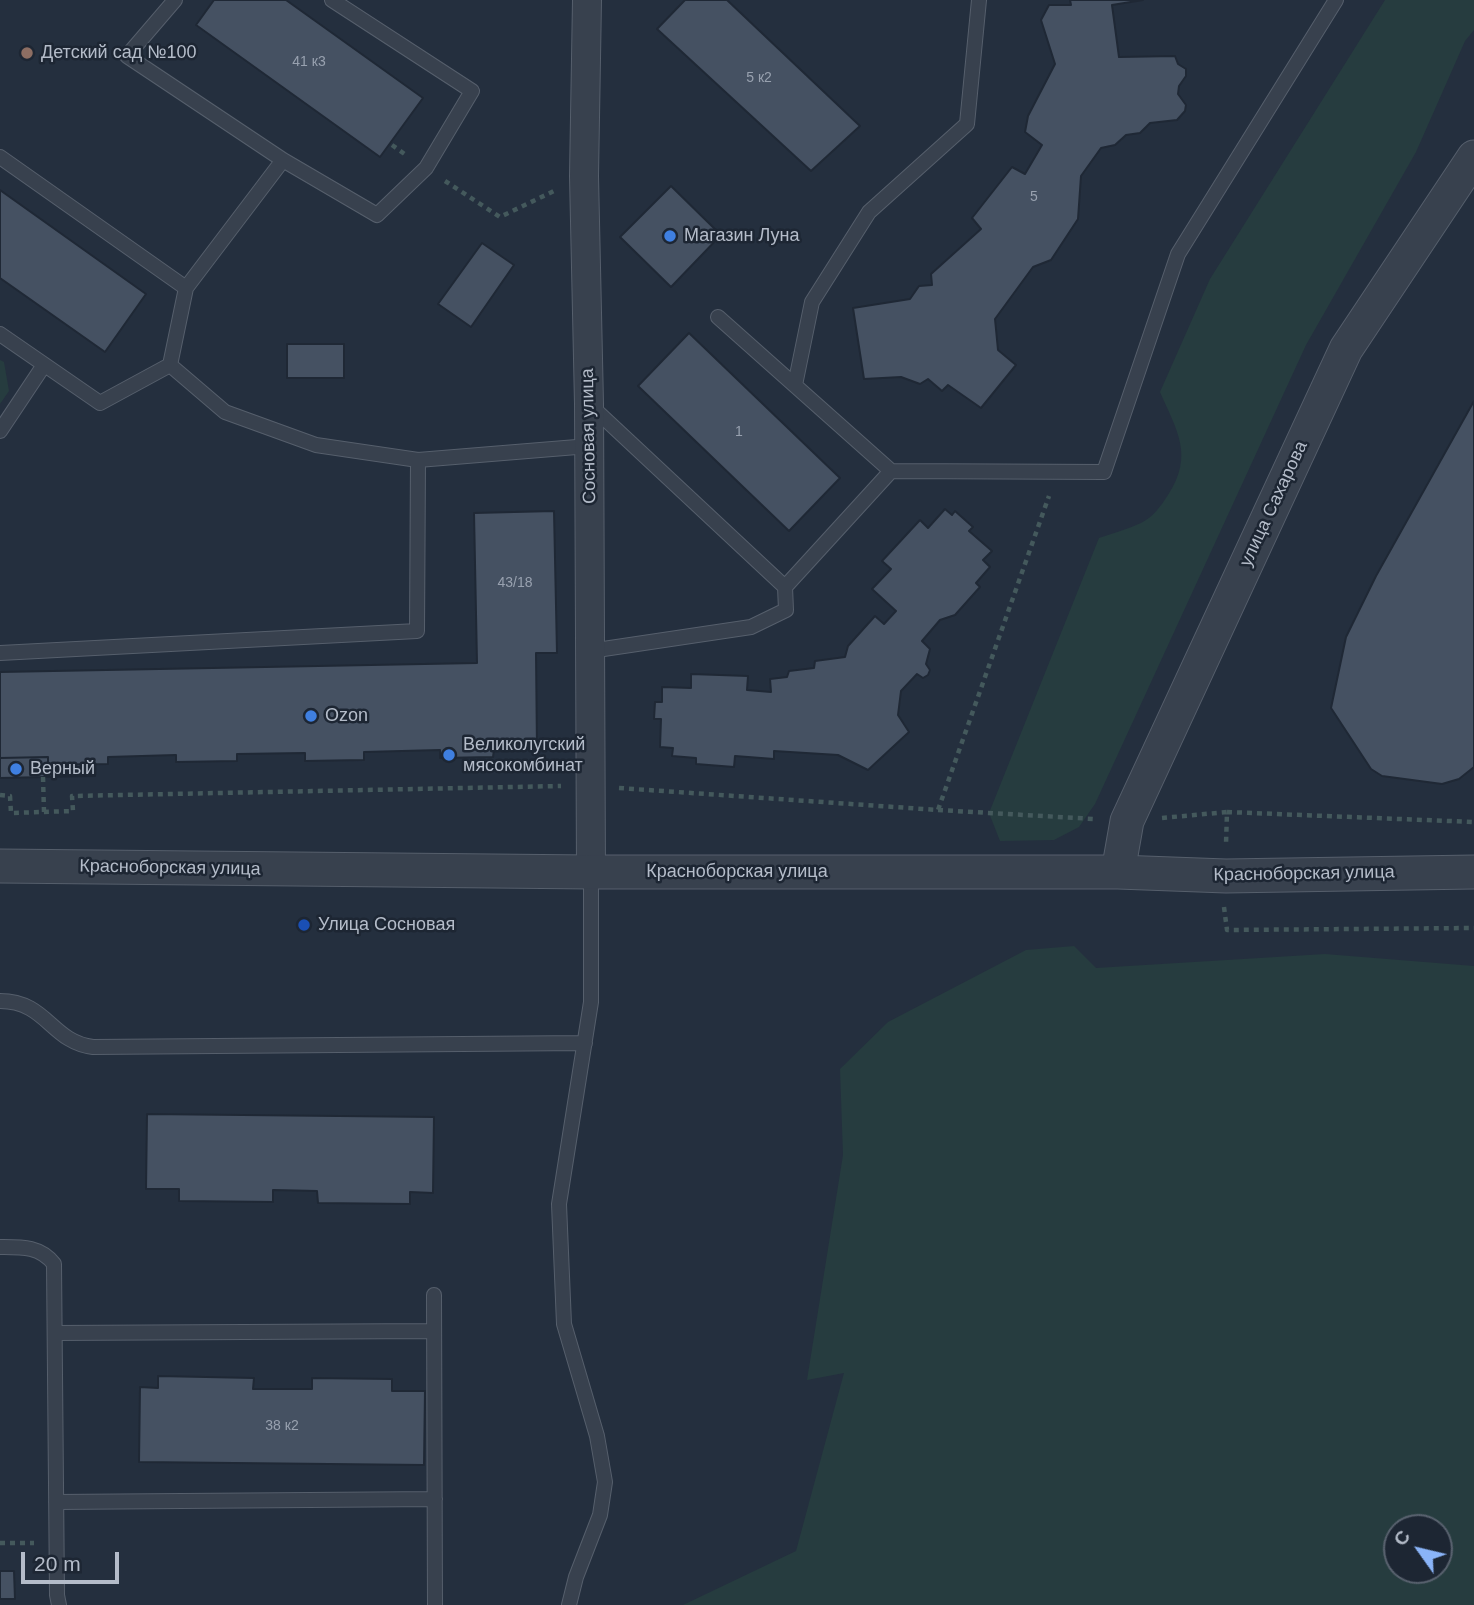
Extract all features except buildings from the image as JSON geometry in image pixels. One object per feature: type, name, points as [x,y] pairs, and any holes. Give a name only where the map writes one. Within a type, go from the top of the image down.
[{"type":"street","name":"Сосновая улица","points":[[587,0],[584,176],[589,404],[591,872]]},
{"type":"street","name":"улица Сахарова","points":[[1118,872],[1127,821],[1346,349],[1474,157]]},
{"type":"street","name":"Красноборская улица","points":[[0,866],[591,872],[1118,872],[1226,876],[1474,872]]},
{"type":"lane","points":[[175,0],[127,56],[283,160],[377,215],[426,168],[472,90],[332,0]]},
{"type":"lane","points":[[795,386],[812,302],[869,212],[967,124],[979,0]]},
{"type":"lane","points":[[718,317],[891,471],[1104,472],[1178,254],[1334,1]]},
{"type":"lane","points":[[0,157],[186,288]]},
{"type":"lane","points":[[0,334],[100,404],[170,365],[186,288],[283,160]]},
{"type":"lane","points":[[0,431],[44,365]]},
{"type":"lane","points":[[170,365],[225,412],[316,445],[418,460],[589,446]]},
{"type":"lane","points":[[589,404],[785,587],[786,610],[751,627],[590,651]]},
{"type":"lane","points":[[0,653],[416,631],[418,460]]},
{"type":"lane","points":[[785,587],[891,471]]},
{"type":"lane","points":[[569,1605],[576,1577],[600,1515],[605,1482],[597,1436],[564,1324],[559,1204],[591,1002],[591,872]]},
{"type":"lane","points":[[0,1002],[20,1002],[41,1015],[70,1041],[93,1046],[585,1043]]},
{"type":"lane","points":[[0,1247],[24,1247],[38,1251],[48,1256],[54,1264],[58,1605]]},
{"type":"lane","points":[[434,1295],[435,1605]]},
{"type":"lane","points":[[55,1334],[434,1331]]},
{"type":"lane","points":[[56,1502],[435,1499]]},
{"type":"path","points":[[392,145],[500,217],[584,176]]},
{"type":"path","points":[[43,777],[44,812]]},
{"type":"path","points":[[1227,813],[1474,822]]},
{"type":"path","points":[[1224,906],[1227,930],[1474,928]]},
{"type":"path","points":[[0,1543],[56,1543]]},
{"type":"green space","points":[[1385,0],[1474,0],[1474,30],[1465,41],[1416,152],[1306,345],[1095,804],[1079,827],[1054,840],[1000,841],[989,813],[1099,538],[1149,518],[1163,503],[1176,481],[1180,468],[1180,443],[1160,392],[1210,279]]},
{"type":"green space","points":[[0,360],[4,362],[9,391],[0,404]]},
{"type":"green space","points":[[1074,946],[1096,968],[1325,954],[1474,966],[1474,1605],[683,1605],[796,1551],[844,1373],[807,1380],[843,1155],[840,1069],[888,1022],[1026,950]]},
{"type":"place","name":"Детский сад №100","points":[[27,53]]},
{"type":"place","name":"Магазин Луна","points":[[670,236]]},
{"type":"place","name":"Ozon","points":[[311,716]]},
{"type":"place","name":"Великолугский мясокомбинат","points":[[449,755]]},
{"type":"place","name":"Верный","points":[[16,769]]},
{"type":"place","name":"Улица Сосновая","points":[[304,925]]}]
